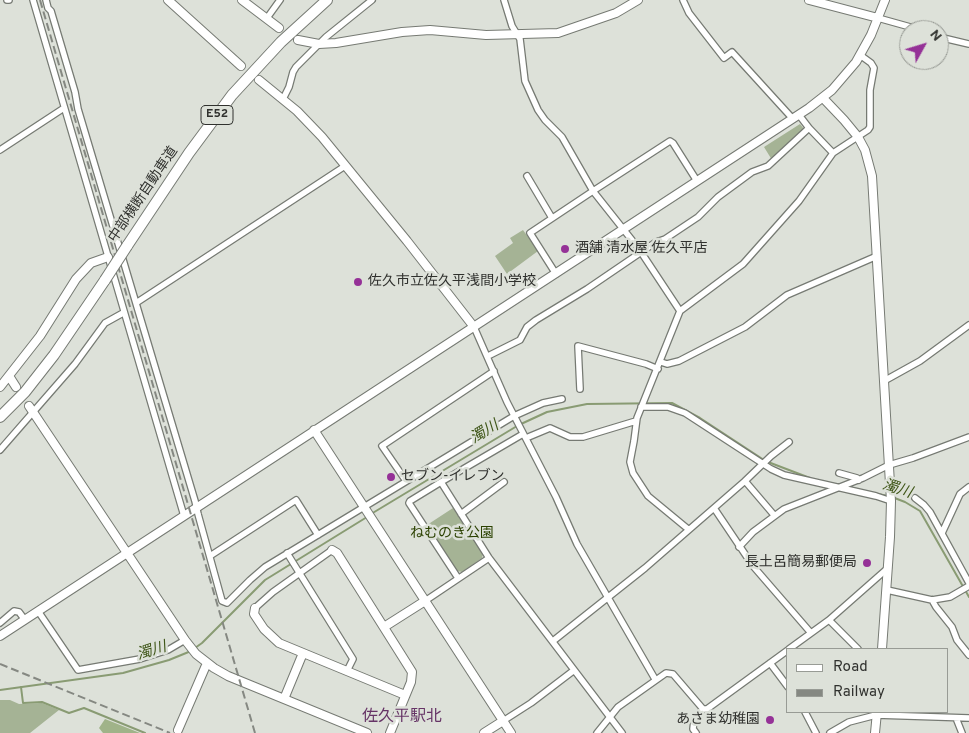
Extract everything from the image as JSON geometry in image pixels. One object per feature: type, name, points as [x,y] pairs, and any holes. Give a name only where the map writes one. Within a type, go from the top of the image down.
[{"type":"highway","name":"中部横断自動車道","points":[[0,417],[25,392],[54,355],[189,153],[232,95],[281,42],[327,0]]},
{"type":"street","points":[[33,0],[123,313],[184,516]]},
{"type":"street","points":[[46,0],[48,8],[52,11],[78,109],[222,601],[227,602],[257,573],[366,509],[406,481],[515,417],[543,403],[562,399]]},
{"type":"street","points":[[168,0],[241,66]]},
{"type":"street","points":[[242,0],[279,28]]},
{"type":"street","points":[[267,18],[280,0]]},
{"type":"street","points":[[282,98],[289,87],[296,67],[319,44],[372,0]]},
{"type":"street","points":[[504,0],[512,26],[521,43],[525,80],[535,106],[545,120],[562,137],[593,191],[641,253],[680,310]]},
{"type":"street","points":[[298,40],[306,43],[336,43],[417,30],[441,30],[486,35],[558,33],[616,13],[638,0]]},
{"type":"street","points":[[683,0],[689,13],[724,58],[732,52],[833,153]]},
{"type":"street","points":[[809,0],[899,24]]},
{"type":"street","points":[[0,636],[823,98],[840,81],[860,55],[885,0]]},
{"type":"street","points":[[949,39],[969,44]]},
{"type":"street","points":[[688,530],[648,496],[633,473],[630,462],[636,421],[680,310],[742,264],[766,235],[799,201],[833,153],[858,137],[870,126],[870,90],[874,68],[871,63],[860,55]]},
{"type":"street","points":[[259,80],[310,124],[407,241],[474,327],[515,417],[556,497],[576,544],[655,679]]},
{"type":"street","points":[[823,98],[858,137],[865,150],[872,176],[891,497],[882,648]]},
{"type":"street","points":[[0,150],[64,108]]},
{"type":"street","points":[[488,356],[520,340],[527,327],[536,320],[698,217],[718,197],[752,172],[768,166],[809,128]]},
{"type":"street","points":[[556,274],[530,233],[552,218],[670,141],[697,181]]},
{"type":"street","points":[[136,303],[345,166]]},
{"type":"street","points":[[527,176],[552,218]]},
{"type":"street","points":[[661,362],[667,364],[674,363],[688,357],[745,327],[787,295],[877,256]]},
{"type":"street","points":[[0,387],[40,336],[76,279],[91,263],[108,257]]},
{"type":"street","points":[[0,450],[31,409],[75,364],[105,322],[123,313]]},
{"type":"street","points":[[884,382],[920,361],[969,325]]},
{"type":"street","points":[[580,389],[578,346],[658,369]]},
{"type":"street","points":[[406,481],[382,446],[494,371]]},
{"type":"street","points":[[9,376],[16,387]]},
{"type":"street","points":[[642,406],[668,408],[684,413],[784,475],[876,496],[891,497]]},
{"type":"street","points":[[31,409],[186,642],[196,654],[225,674],[350,730],[367,733]]},
{"type":"street","points":[[458,578],[409,503],[410,500],[523,433],[550,428],[570,437],[583,437],[636,421]]},
{"type":"street","points":[[314,430],[511,733]]},
{"type":"street","points":[[739,547],[753,532],[784,509],[856,481],[889,465],[914,458],[969,437]]},
{"type":"street","points":[[553,641],[645,568],[789,442]]},
{"type":"street","points":[[839,473],[857,478],[856,481]]},
{"type":"street","points":[[746,481],[774,515]]},
{"type":"street","points":[[441,482],[489,558],[622,733]]},
{"type":"street","points":[[460,514],[504,482]]},
{"type":"street","points":[[942,533],[960,494],[969,486]]},
{"type":"street","points":[[886,590],[932,600],[950,597],[969,586],[930,512],[924,504],[915,498]]},
{"type":"street","points":[[210,556],[296,500],[318,536]]},
{"type":"street","points":[[714,508],[753,566],[811,633]]},
{"type":"street","points":[[390,733],[411,682],[412,672],[337,554],[332,550],[273,592],[255,608],[254,614],[268,634],[279,643],[405,695]]},
{"type":"street","points":[[288,555],[353,659],[347,671]]},
{"type":"street","points":[[384,626],[489,558]]},
{"type":"street","points":[[792,648],[828,620],[888,568]]},
{"type":"street","points":[[932,600],[936,608],[952,627],[957,640],[969,655]]},
{"type":"street","points":[[0,624],[14,611],[19,612],[25,620]]},
{"type":"street","points":[[38,611],[78,670],[140,660],[186,642]]},
{"type":"street","points":[[828,620],[857,648]]},
{"type":"street","points":[[696,733],[693,729],[694,720],[704,709],[786,652]]},
{"type":"street","points":[[284,699],[303,654]]},
{"type":"street","points":[[178,730],[207,663]]},
{"type":"street","points":[[770,663],[786,684]]},
{"type":"street","points":[[484,733],[531,703],[573,670]]},
{"type":"street","points":[[597,733],[618,707],[666,673],[671,673],[704,709]]},
{"type":"street","points":[[806,713],[816,733]]},
{"type":"street","points":[[875,733],[877,713]]},
{"type":"street","points":[[830,733],[849,722],[877,713],[969,718]]},
{"type":"street","points":[[956,718],[962,733]]},
{"type":"green space","points":[[800,124],[804,129],[772,160],[764,147]]},
{"type":"green space","points":[[523,230],[538,251],[507,274],[495,256],[513,243],[510,238]]},
{"type":"green space","name":"ねむのき公園","points":[[453,508],[483,554],[482,558],[462,572],[457,571],[427,525]]},
{"type":"green space","points":[[0,700],[10,700],[19,704],[42,703],[59,710],[30,733],[0,733]]},
{"type":"green space","points":[[105,719],[140,733],[103,733],[99,728]]},
{"type":"waterway","name":"濁川","points":[[521,424],[547,412],[587,404],[672,403],[700,418],[764,460]]},
{"type":"waterway","name":"濁川","points":[[371,514],[517,426]]},
{"type":"waterway","name":"濁川","points":[[768,462],[810,478]]},
{"type":"waterway","name":"濁川","points":[[873,493],[888,496]]},
{"type":"waterway","name":"濁川","points":[[892,497],[920,511],[969,597]]},
{"type":"waterway","name":"濁川","points":[[195,648],[265,580],[367,517]]},
{"type":"waterway","name":"濁川","points":[[0,690],[123,673],[169,660],[191,651]]},
{"type":"waterway","points":[[21,687],[23,703],[42,702],[69,713],[84,708],[145,733]]},
{"type":"railway","points":[[40,0],[255,733]]},
{"type":"railway","points":[[0,664],[170,733]]},
{"type":"place","name":"酒舗 清水屋 佐久平店","points":[[565,249]]},
{"type":"place","name":"佐久市立佐久平浅間小学校","points":[[358,282]]},
{"type":"place","name":"セブン-イレブン","points":[[391,477]]},
{"type":"place","name":"長土呂簡易郵便局","points":[[867,563]]},
{"type":"place","name":"あさま幼稚園","points":[[770,720]]},
{"type":"district","name":"佐久平駅北","points":[[402,718]]}]
